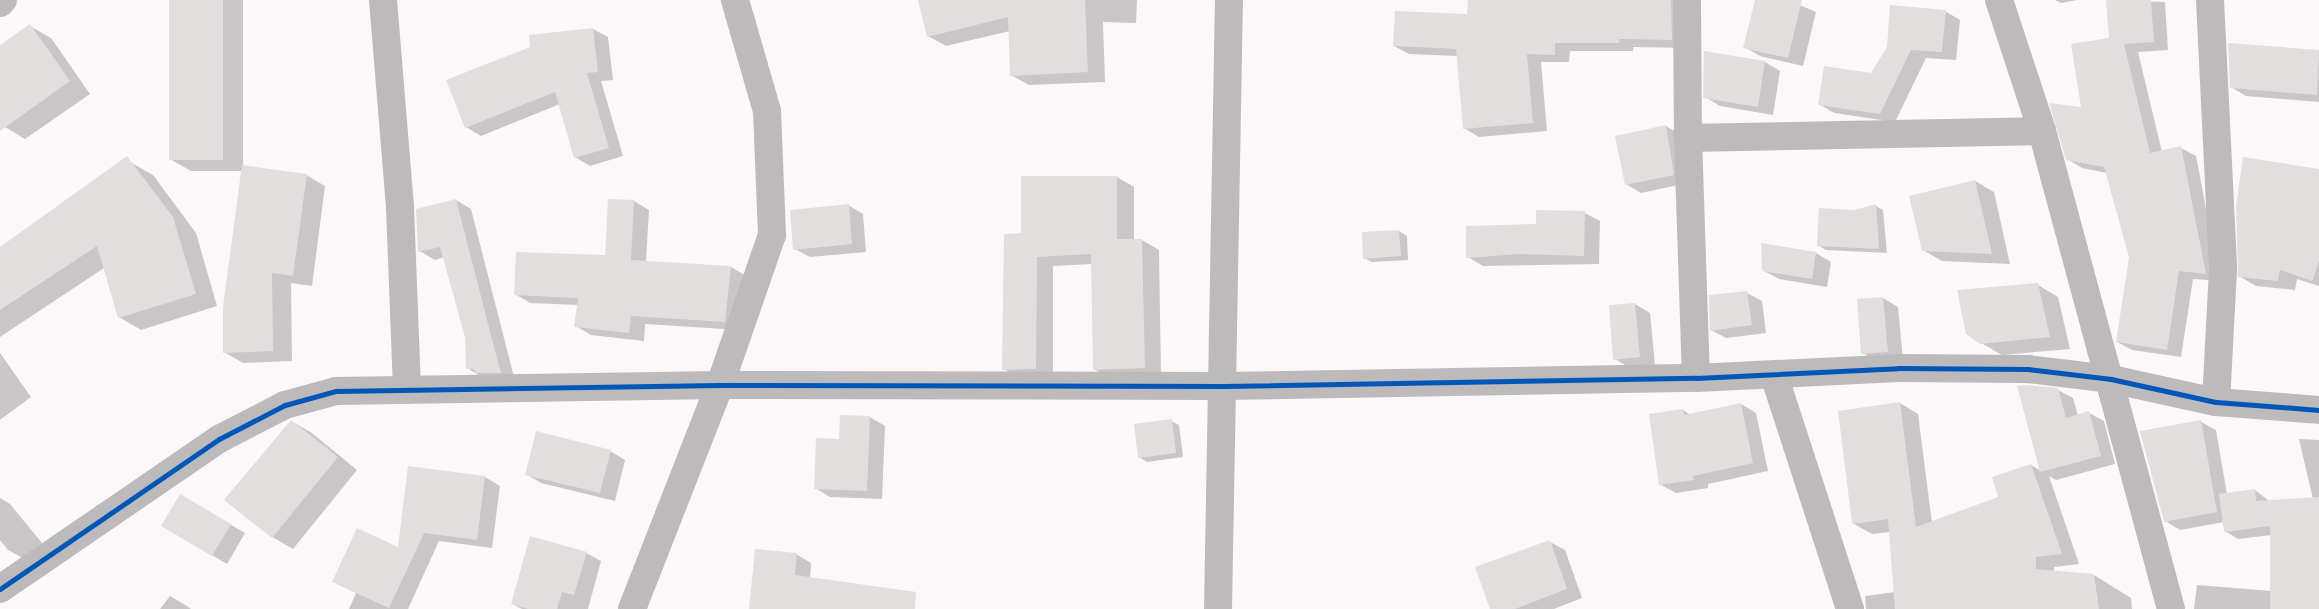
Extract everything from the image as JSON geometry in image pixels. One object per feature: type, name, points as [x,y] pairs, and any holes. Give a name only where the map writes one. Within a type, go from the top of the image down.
[{"type":"street","points":[[0,3],[4,0]]},
{"type":"street","points":[[383,0],[400,207],[408,390]]},
{"type":"street","points":[[632,609],[720,385],[772,235],[767,111],[736,0]]},
{"type":"street","points":[[1218,609],[1224,386],[1229,0]]},
{"type":"street","points":[[1687,0],[1688,138],[1696,378]]},
{"type":"street","points":[[1999,0],[2042,131],[2111,379],[2171,609]]},
{"type":"street","points":[[2210,0],[2223,269],[2216,402]]},
{"type":"street","points":[[1688,138],[2042,131]]},
{"type":"street","points":[[0,589],[219,439],[285,405],[336,391],[720,385],[1224,386],[1696,378],[1898,368],[2028,369],[2111,379],[2216,402],[2319,410]]},
{"type":"street","points":[[1774,374],[1850,609]]},
{"type":"building","points":[[169,0],[223,0],[223,160],[169,160]]},
{"type":"building","points":[[918,0],[1085,0],[1088,72],[1010,76],[1008,17],[927,37]]},
{"type":"building","points":[[1468,0],[1671,0],[1672,40],[1619,39],[1619,43],[1555,43],[1555,55],[1527,54],[1533,123],[1463,129],[1456,49],[1393,46],[1395,11],[1467,14]]},
{"type":"building","points":[[1755,0],[1802,0],[1788,58],[1743,48]]},
{"type":"building","points":[[2106,0],[2151,0],[2154,42],[2124,44],[2150,153],[2181,146],[2206,274],[2179,271],[2167,350],[2116,342],[2129,257],[2104,167],[2066,160],[2049,103],[2081,107],[2071,44],[2109,38]]},
{"type":"building","points":[[1890,5],[1946,10],[1942,52],[1911,50],[1880,114],[1818,105],[1824,66],[1871,73],[1887,47]]},
{"type":"building","points":[[30,24],[70,81],[0,131],[0,45]]},
{"type":"building","points":[[593,28],[598,72],[587,73],[609,148],[574,158],[555,92],[465,128],[446,80],[530,47],[529,35]]},
{"type":"building","points":[[2228,43],[2319,50],[2317,95],[2230,88]]},
{"type":"building","points":[[1704,51],[1765,61],[1758,107],[1703,98]]},
{"type":"building","points":[[1666,125],[1674,175],[1625,185],[1615,136]]},
{"type":"building","points":[[127,156],[173,217],[196,294],[118,318],[97,246],[0,310],[0,247]]},
{"type":"building","points":[[2243,157],[2319,169],[2319,261],[2312,281],[2280,270],[2278,281],[2238,277],[2236,206]]},
{"type":"building","points":[[242,165],[307,174],[293,276],[272,273],[273,351],[223,353],[223,306]]},
{"type":"building","points":[[1021,176],[1117,176],[1117,239],[1142,239],[1145,368],[1093,370],[1091,254],[1037,257],[1036,369],[1002,370],[1004,234],[1021,233]]},
{"type":"building","points":[[1975,180],[1992,254],[1922,251],[1909,196]]},
{"type":"building","points":[[456,199],[501,373],[476,373],[474,369],[466,369],[465,337],[440,247],[418,252],[416,209]]},
{"type":"building","points":[[608,199],[634,200],[631,260],[731,266],[725,322],[631,316],[629,333],[574,327],[578,298],[514,295],[516,252],[605,255]]},
{"type":"building","points":[[849,204],[852,244],[793,250],[790,210]]},
{"type":"building","points":[[1876,204],[1879,249],[1817,246],[1819,208],[1854,210]]},
{"type":"building","points":[[1536,210],[1585,211],[1584,256],[1520,254],[1466,258],[1466,226],[1536,224]]},
{"type":"building","points":[[1399,230],[1401,256],[1363,259],[1362,232]]},
{"type":"building","points":[[1761,243],[1816,252],[1812,279],[1762,271]]},
{"type":"building","points":[[2038,283],[2050,337],[1980,344],[1966,334],[1957,290]]},
{"type":"building","points":[[1747,291],[1752,325],[1710,331],[1709,295]]},
{"type":"building","points":[[1883,297],[1888,352],[1861,354],[1857,299]]},
{"type":"building","points":[[1635,303],[1640,357],[1613,360],[1609,305]]},
{"type":"building","points":[[2017,386],[2058,388],[2066,418],[2089,411],[2101,456],[2040,472]]},
{"type":"building","points":[[1900,402],[1916,527],[1998,497],[1992,477],[2031,464],[2062,554],[2036,557],[2036,569],[2094,574],[2099,609],[1895,609],[1888,519],[1852,524],[1838,411]]},
{"type":"building","points":[[1741,403],[1753,463],[1693,476],[1694,480],[1659,485],[1649,414],[1683,409],[1684,415]]},
{"type":"building","points":[[840,415],[870,416],[867,491],[814,489],[816,438],[839,439]]},
{"type":"building","points":[[1172,419],[1176,453],[1138,458],[1134,424]]},
{"type":"building","points":[[291,420],[338,457],[272,538],[224,500]]},
{"type":"building","points":[[2201,420],[2217,512],[2164,522],[2140,431]]},
{"type":"building","points":[[536,431],[611,450],[600,493],[525,475]]},
{"type":"building","points":[[408,466],[485,476],[477,540],[424,533],[389,608],[332,582],[357,528],[398,547]]},
{"type":"building","points":[[2255,489],[2256,501],[2319,497],[2319,609],[2270,609],[2270,526],[2224,532],[2219,494]]},
{"type":"building","points":[[180,494],[231,524],[212,556],[161,526]]},
{"type":"building","points":[[530,536],[587,552],[574,595],[562,592],[557,609],[528,609],[511,604]]},
{"type":"building","points":[[1550,540],[1567,589],[1515,609],[1490,609],[1475,567]]},
{"type":"building","points":[[755,549],[797,553],[795,575],[916,592],[915,609],[749,609]]},
{"type":"cycle path","points":[[0,589],[219,439],[285,405],[336,391],[720,385],[1224,386],[1696,378],[1898,368],[2028,369],[2111,379],[2216,402],[2319,410]]}]
